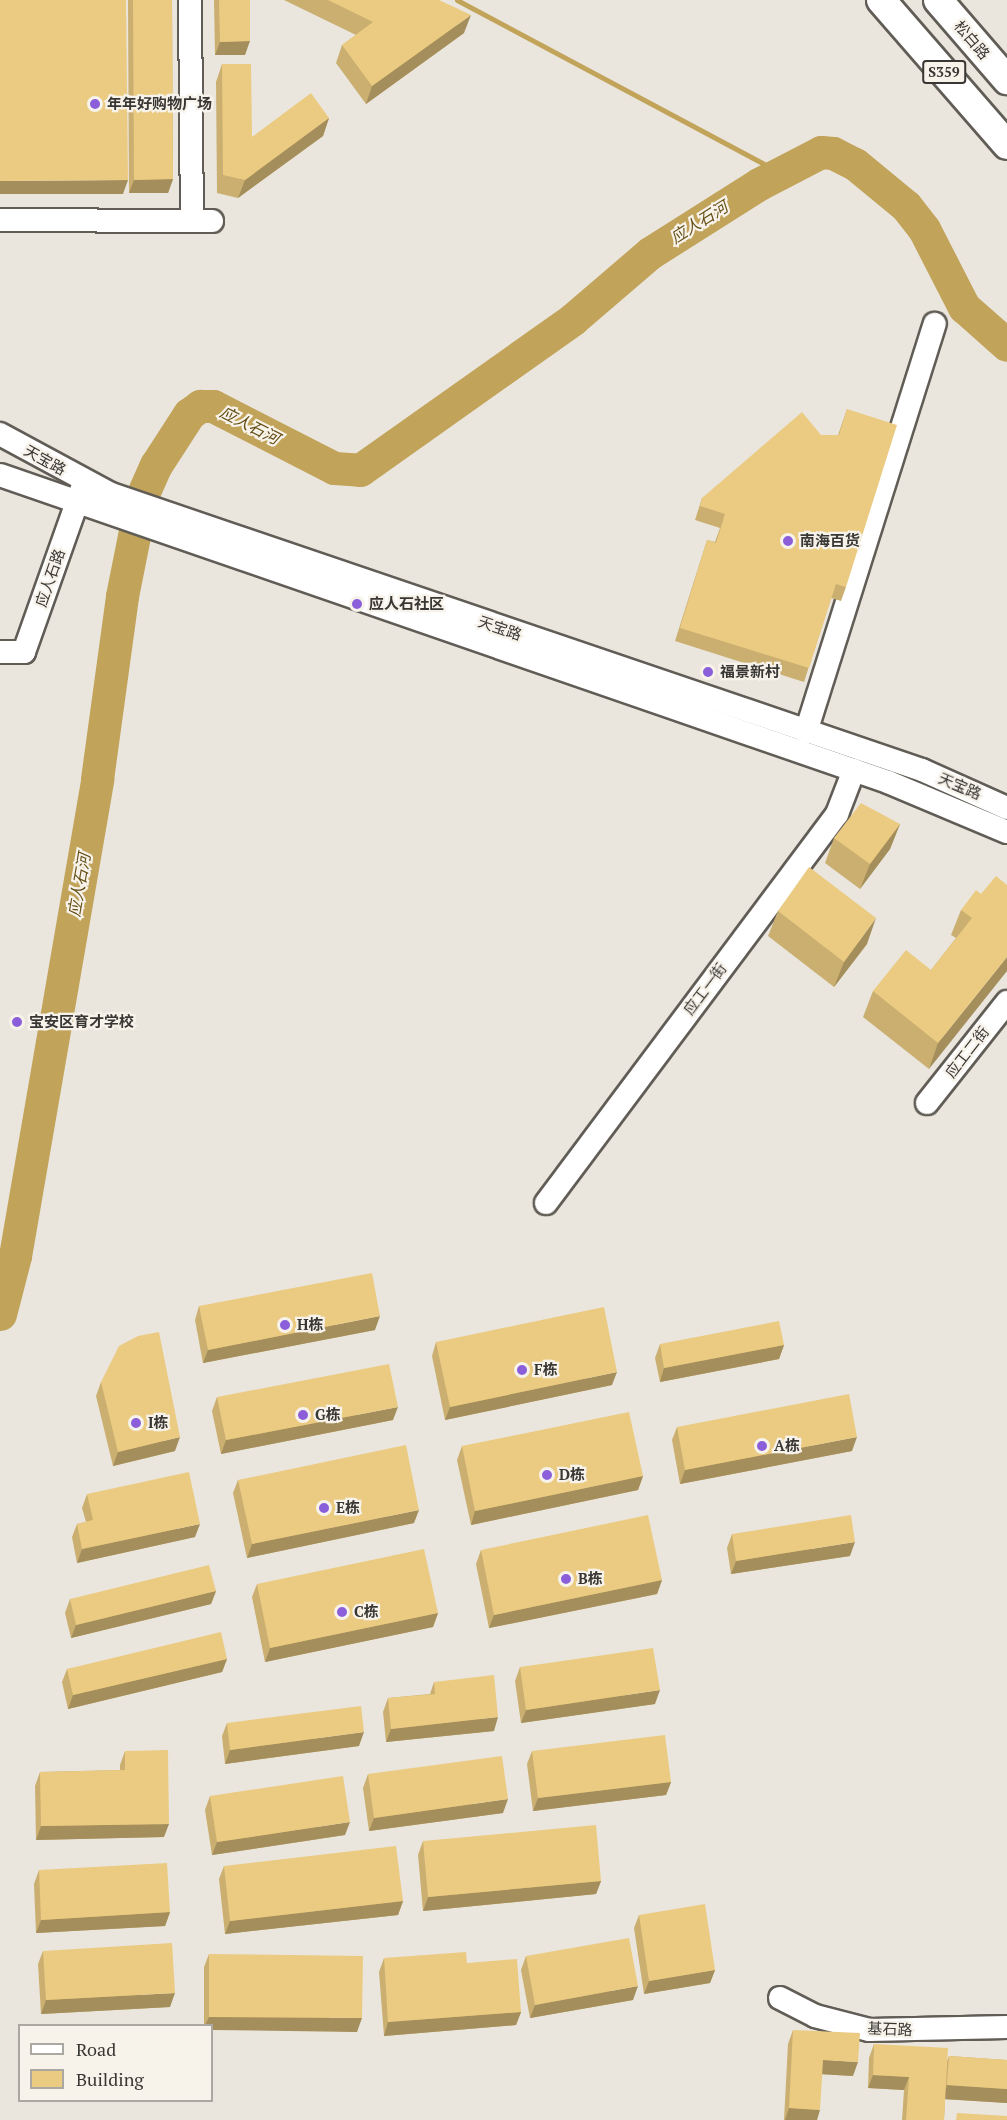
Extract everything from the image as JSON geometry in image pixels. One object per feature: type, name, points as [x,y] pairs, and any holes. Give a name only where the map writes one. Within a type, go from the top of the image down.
[{"type":"main road","name":"S359","points":[[881,0],[1007,145]]},
{"type":"main road","name":"松白路","points":[[938,0],[1007,80]]},
{"type":"street","points":[[0,220],[202,221],[190,0]]},
{"type":"street","points":[[806,732],[935,324]]},
{"type":"street","name":"天宝路","points":[[0,434],[80,492]]},
{"type":"street","name":"天宝路","points":[[0,475],[80,492],[171,525],[922,770],[1007,808]]},
{"type":"street","name":"应人石路","points":[[0,652],[24,652],[80,492]]},
{"type":"street","name":"天宝路","points":[[171,525],[854,770],[945,804],[1007,832]]},
{"type":"street","name":"应工一街","points":[[546,1203],[837,814],[854,770]]},
{"type":"street","name":"应工二街","points":[[927,1103],[1007,1002]]},
{"type":"street","name":"基石路","points":[[780,1998],[815,2016],[869,2030],[1007,2027]]},
{"type":"building","points":[[0,0],[126,0],[128,180],[0,181]]},
{"type":"building","points":[[133,0],[172,0],[173,179],[134,180]]},
{"type":"building","points":[[219,0],[250,0],[250,41],[220,42]]},
{"type":"building","points":[[328,0],[439,0],[471,15],[372,86],[342,45],[373,22]]},
{"type":"building","points":[[222,64],[251,64],[252,137],[311,93],[329,118],[245,180],[223,175]]},
{"type":"building","name":"南海百货","points":[[847,409],[897,425],[846,587],[836,584],[809,668],[680,628],[707,540],[716,543],[725,514],[700,506],[702,498],[802,412],[821,435],[839,435]]},
{"type":"building","points":[[861,803],[900,824],[870,864],[834,838]]},
{"type":"building","points":[[809,867],[876,918],[844,962],[778,911]]},
{"type":"building","points":[[996,876],[1007,885],[1007,957],[938,1043],[873,991],[906,950],[931,970],[972,918],[961,910],[976,890],[981,894]]},
{"type":"building","name":"H栋","points":[[372,1273],[380,1316],[208,1350],[199,1306]]},
{"type":"building","name":"F栋","points":[[604,1307],[617,1372],[450,1407],[436,1342]]},
{"type":"building","points":[[779,1321],[784,1345],[664,1368],[660,1344]]},
{"type":"building","name":"I栋","points":[[159,1332],[180,1437],[118,1452],[101,1382],[119,1346],[138,1336]]},
{"type":"building","name":"G栋","points":[[389,1364],[398,1407],[226,1440],[217,1397]]},
{"type":"building","name":"A栋","points":[[849,1394],[857,1437],[685,1470],[677,1427]]},
{"type":"building","name":"D栋","points":[[629,1412],[643,1476],[475,1511],[462,1446]]},
{"type":"building","name":"E栋","points":[[406,1445],[419,1510],[252,1544],[238,1480]]},
{"type":"building","points":[[189,1472],[200,1524],[82,1549],[77,1524],[93,1520],[87,1494]]},
{"type":"building","name":"B栋","points":[[648,1515],[662,1580],[494,1615],[481,1550]]},
{"type":"building","points":[[851,1515],[855,1542],[736,1561],[732,1534]]},
{"type":"building","name":"C栋","points":[[424,1549],[438,1613],[270,1648],[257,1584]]},
{"type":"building","points":[[209,1565],[216,1591],[76,1625],[70,1599]]},
{"type":"building","points":[[221,1632],[227,1659],[73,1695],[67,1669]]},
{"type":"building","points":[[653,1648],[660,1690],[526,1710],[520,1667]]},
{"type":"building","points":[[494,1675],[498,1717],[391,1729],[388,1698],[435,1694],[434,1682]]},
{"type":"building","points":[[361,1706],[364,1732],[230,1750],[227,1723]]},
{"type":"building","points":[[665,1735],[671,1782],[538,1798],[532,1751]]},
{"type":"building","points":[[168,1750],[169,1824],[41,1826],[40,1772],[125,1770],[125,1751]]},
{"type":"building","points":[[502,1756],[508,1799],[374,1818],[368,1774]]},
{"type":"building","points":[[343,1776],[350,1822],[217,1842],[210,1796]]},
{"type":"building","points":[[596,1825],[601,1881],[428,1897],[423,1841]]},
{"type":"building","points":[[396,1846],[403,1901],[230,1921],[224,1866]]},
{"type":"building","points":[[167,1863],[170,1912],[41,1920],[39,1870]]},
{"type":"building","points":[[705,1904],[715,1970],[649,1981],[639,1915]]},
{"type":"building","points":[[629,1938],[638,1986],[535,2005],[526,1956]]},
{"type":"building","points":[[172,1943],[175,1993],[46,2000],[43,1951]]},
{"type":"building","points":[[466,1952],[467,1963],[517,1959],[521,2012],[388,2022],[384,1958]]},
{"type":"building","points":[[209,1954],[363,1956],[362,2018],[209,2017]]},
{"type":"building","points":[[793,2030],[860,2033],[858,2062],[823,2060],[820,2110],[789,2108]]},
{"type":"building","points":[[874,2044],[948,2048],[944,2120],[906,2120],[909,2077],[873,2075]]},
{"type":"building","points":[[949,2056],[1007,2060],[1007,2089],[947,2085]]},
{"type":"building","points":[[957,2113],[1007,2116],[1007,2120],[956,2120]]},
{"type":"waterway","points":[[457,0],[779,172]]},
{"type":"waterway","name":"应人石河","points":[[0,1314],[15,1256],[97,779],[122,596],[142,496],[156,465],[189,414],[200,406],[213,406],[334,468],[360,470],[573,319],[650,253],[759,184],[821,152],[833,153],[855,164],[906,206],[924,229],[964,307],[1007,345]]},
{"type":"place","name":"年年好购物广场","points":[[95,104]]},
{"type":"place","name":"南海百货","points":[[788,541]]},
{"type":"place","name":"应人石社区","points":[[357,604]]},
{"type":"place","name":"福景新村","points":[[708,672]]},
{"type":"place","name":"宝安区育才学校","points":[[17,1022]]},
{"type":"place","name":"H栋","points":[[285,1325]]},
{"type":"place","name":"F栋","points":[[522,1370]]},
{"type":"place","name":"G栋","points":[[303,1415]]},
{"type":"place","name":"I栋","points":[[136,1423]]},
{"type":"place","name":"A栋","points":[[762,1446]]},
{"type":"place","name":"D栋","points":[[547,1475]]},
{"type":"place","name":"E栋","points":[[324,1508]]},
{"type":"place","name":"B栋","points":[[566,1579]]},
{"type":"place","name":"C栋","points":[[342,1612]]}]
